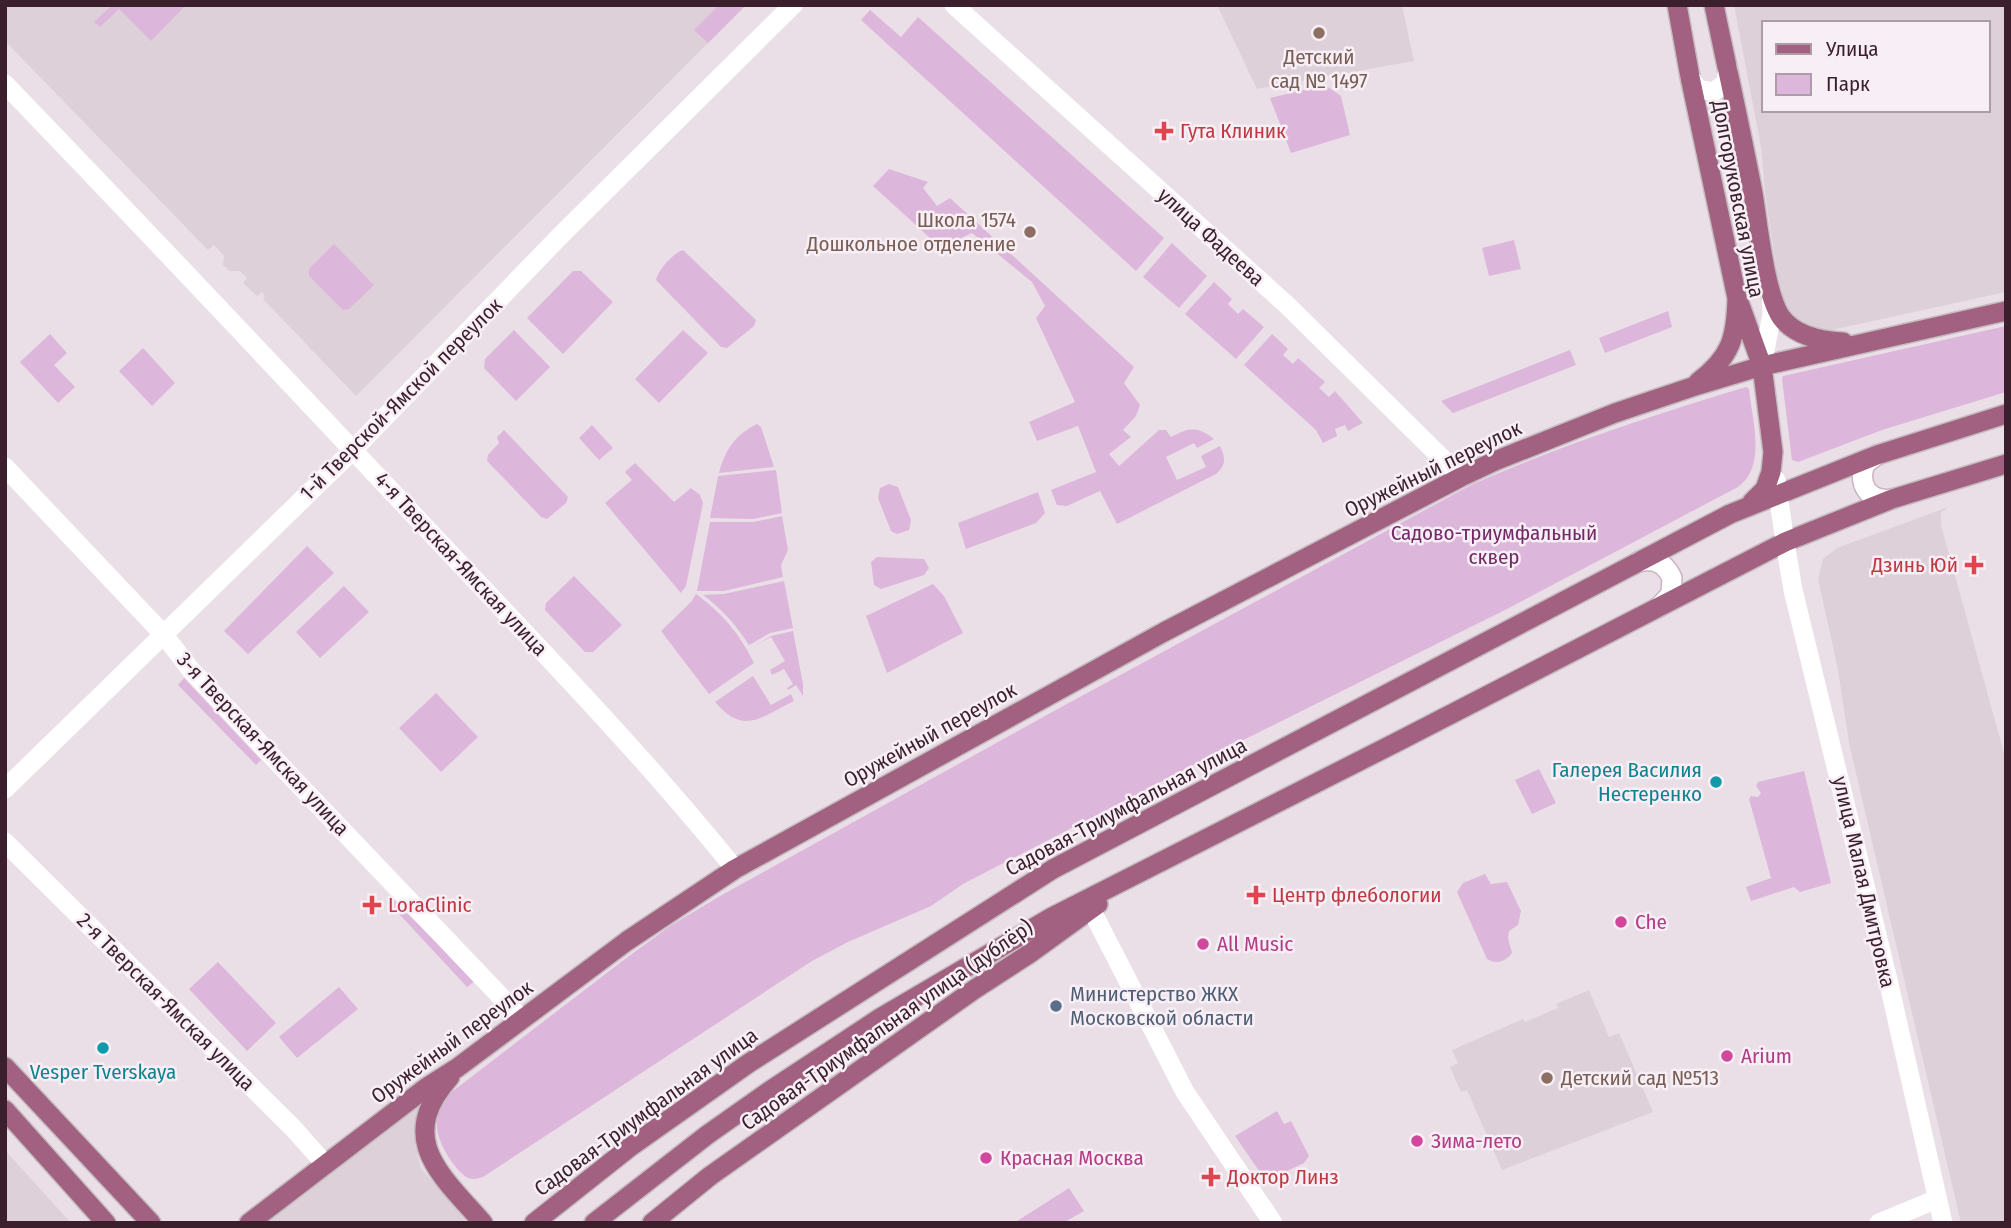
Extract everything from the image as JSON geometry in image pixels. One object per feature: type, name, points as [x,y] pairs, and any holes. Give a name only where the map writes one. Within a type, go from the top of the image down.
[{"type":"main road","name":"Долгоруковская улица","points":[[1677,5],[1737,298],[1737,321],[1728,352],[1714,370],[1692,387]]},
{"type":"main road","name":"Долгоруковская улица","points":[[1714,5],[1771,295],[1783,319],[1799,333],[1814,339],[1858,343]]},
{"type":"main road","points":[[1737,298],[1762,366],[1773,452],[1771,472],[1765,489],[1745,508]]},
{"type":"main road","points":[[1858,343],[2006,311]]},
{"type":"main road","name":"Оружейный переулок","points":[[249,1223],[427,1087],[457,1068],[626,941],[735,869],[1164,632],[1461,477],[1580,426],[1762,366],[1858,343]]},
{"type":"main road","name":"Садовая-Триумфальная улица","points":[[534,1223],[630,1147],[739,1070],[1053,869],[1745,508],[1877,454],[1944,431],[2006,414]]},
{"type":"main road","points":[[594,1223],[717,1128],[880,1018],[1052,917],[1785,542],[1892,499],[2006,464]]},
{"type":"main road","name":"Садовая-Триумфальная улица (дублёр)","points":[[652,1223],[720,1168],[1150,868]]},
{"type":"main road","points":[[5,1067],[151,1223]]},
{"type":"main road","points":[[457,1068],[431,1103],[426,1117],[426,1146],[435,1167],[483,1223]]},
{"type":"main road","points":[[5,1110],[106,1223]]},
{"type":"street","name":"1-й Тверской-Ямской переулок","points":[[5,789],[353,450],[561,235],[793,5]]},
{"type":"street","name":"улица Фадеева","points":[[954,5],[1287,306],[1461,477]]},
{"type":"street","points":[[1690,77],[1698,89],[1713,92],[1725,84],[1728,69]]},
{"type":"street","name":"4-я Тверская-Ямская улица","points":[[5,84],[667,785],[735,869]]},
{"type":"street","points":[[1762,366],[1772,314],[1771,295]]},
{"type":"street","name":"улица Малая Дмитровка","points":[[1773,452],[1793,590],[1835,757],[1943,1223]]},
{"type":"street","points":[[1877,454],[1865,464],[1861,480],[1869,494],[1884,500],[1892,499]]},
{"type":"street","name":"3-я Тверская-Ямская улица","points":[[5,467],[164,635],[191,670],[522,1019]]},
{"type":"street","points":[[1638,562],[1654,561],[1662,564],[1672,578],[1671,594],[1659,607]]},
{"type":"street","name":"2-я Тверская-Ямская улица","points":[[5,842],[293,1128],[325,1164]]},
{"type":"street","points":[[1091,909],[1185,1092],[1273,1223]]},
{"type":"street","points":[[1879,1223],[1937,1199]]},
{"type":"shaded area","points":[[5,5],[746,5],[356,396],[263,299],[265,296],[262,292],[257,296],[243,283],[247,278],[240,271],[230,271],[223,265],[224,256],[214,245],[208,250],[5,41]]},
{"type":"shaded area","name":"Детский сад № 1497","points":[[1217,5],[1402,5],[1414,61],[1257,89]]},
{"type":"shaded area","points":[[1734,5],[2006,5],[2006,292],[1827,331],[1814,329],[1794,319],[1782,299],[1765,192],[1761,147]]},
{"type":"shaded area","points":[[1948,507],[1941,513],[1941,525],[2006,760],[2006,1223],[1961,1223],[1849,743],[1838,670],[1818,579],[1823,559],[1837,548]]},
{"type":"shaded area","name":"Детский сад №513","points":[[1589,990],[1609,1037],[1619,1033],[1653,1112],[1502,1170],[1467,1090],[1461,1092],[1450,1067],[1458,1063],[1452,1050],[1523,1019],[1525,1022],[1558,1008],[1556,1004]]},
{"type":"shaded area","points":[[418,1105],[415,1145],[421,1168],[467,1223],[260,1223]]},
{"type":"shaded area","points":[[5,1150],[71,1223],[5,1223]]},
{"type":"green space","points":[[112,5],[186,5],[151,41],[119,9],[100,27],[94,22]]},
{"type":"green space","points":[[719,5],[746,5],[708,43],[694,30]]},
{"type":"green space","points":[[870,10],[901,37],[918,17],[1164,238],[1136,271],[861,20]]},
{"type":"green space","points":[[1325,85],[1341,96],[1350,135],[1291,153],[1270,98]]},
{"type":"green space","points":[[889,169],[928,182],[923,188],[937,206],[950,198],[1134,367],[1124,383],[1140,405],[1136,416],[1123,430],[1131,437],[1109,454],[1119,466],[1159,430],[1166,430],[1171,437],[1193,429],[1214,439],[1197,448],[1194,443],[1166,457],[1177,480],[1206,467],[1201,456],[1220,446],[1224,461],[1222,468],[1216,474],[1117,524],[1100,491],[1067,506],[1057,505],[1051,490],[1096,472],[1078,426],[1037,441],[1029,422],[1075,402],[1036,318],[1045,306],[1032,282],[972,233],[941,248],[873,186]]},
{"type":"green space","points":[[1514,240],[1521,269],[1489,276],[1482,248]]},
{"type":"green space","points":[[1172,243],[1207,276],[1179,308],[1143,277]]},
{"type":"green space","points":[[334,244],[374,285],[349,309],[343,310],[309,276],[309,269]]},
{"type":"green space","points":[[683,250],[756,320],[754,326],[727,348],[721,347],[656,280],[666,262]]},
{"type":"green space","points":[[573,271],[581,271],[613,302],[563,354],[527,318]]},
{"type":"green space","points":[[1214,282],[1232,299],[1228,304],[1238,314],[1243,309],[1264,327],[1236,359],[1185,314]]},
{"type":"green space","points":[[1668,311],[1672,327],[1605,353],[1599,338]]},
{"type":"green space","points":[[2006,326],[2006,392],[1882,430],[1798,462],[1792,460],[1783,376]]},
{"type":"green space","points":[[514,330],[550,367],[516,401],[484,368],[485,359]]},
{"type":"green space","points":[[683,330],[708,353],[659,403],[635,379]]},
{"type":"green space","points":[[50,334],[67,353],[54,365],[75,387],[58,403],[20,362]]},
{"type":"green space","points":[[1272,334],[1288,349],[1283,355],[1293,364],[1298,358],[1325,382],[1319,388],[1329,397],[1335,391],[1363,423],[1348,431],[1345,425],[1335,429],[1337,436],[1323,443],[1316,430],[1244,365]]},
{"type":"green space","points":[[143,348],[175,383],[152,406],[119,371]]},
{"type":"green space","points":[[1570,350],[1576,365],[1453,413],[1441,401]]},
{"type":"green space","name":"Садово-триумфальный сквер","points":[[1746,387],[1749,389],[1756,442],[1755,455],[1747,478],[1738,487],[1507,609],[1211,756],[963,884],[931,906],[848,942],[812,961],[483,1177],[466,1177],[446,1153],[439,1138],[437,1124],[440,1108],[449,1094],[670,926],[720,896],[1471,485],[1607,432]]},
{"type":"green space","points":[[757,424],[761,427],[774,467],[719,473],[732,444]]},
{"type":"green space","points":[[592,425],[613,448],[599,460],[579,438]]},
{"type":"green space","points":[[504,430],[568,497],[566,503],[547,519],[541,517],[487,461],[488,455],[499,443],[497,437]]},
{"type":"green space","points":[[635,463],[674,502],[691,488],[700,495],[703,503],[686,586],[681,593],[605,503],[632,480],[625,472]]},
{"type":"green space","points":[[776,470],[782,513],[753,519],[710,518],[718,476]]},
{"type":"green space","points":[[889,484],[898,487],[911,520],[909,530],[897,534],[891,531],[878,498],[880,488]]},
{"type":"green space","points":[[1038,492],[1045,513],[1036,523],[966,549],[958,523]]},
{"type":"green space","points":[[782,516],[788,550],[781,565],[783,577],[724,591],[697,591],[710,522],[753,522]]},
{"type":"green space","points":[[307,546],[334,573],[248,654],[224,631]]},
{"type":"green space","points":[[877,557],[924,559],[929,568],[924,575],[881,589],[874,585],[871,562]]},
{"type":"green space","points":[[574,576],[622,625],[593,652],[585,652],[545,610],[546,603]]},
{"type":"green space","points":[[784,581],[793,628],[770,633],[749,645],[728,618],[703,595],[724,594]]},
{"type":"green space","points":[[933,584],[944,596],[963,633],[887,673],[866,616]]},
{"type":"green space","points":[[344,586],[369,612],[320,658],[296,632]]},
{"type":"green space","points":[[696,594],[730,625],[754,663],[709,694],[661,631]]},
{"type":"green space","points":[[793,631],[803,696],[796,685],[788,690],[793,684],[784,669],[772,675],[770,670],[785,661],[771,637],[755,645],[771,636]]},
{"type":"green space","points":[[753,676],[771,705],[791,694],[794,701],[762,717],[744,721],[725,712],[715,702]]},
{"type":"green space","points":[[184,678],[261,760],[256,765],[178,685]]},
{"type":"green space","points":[[436,693],[478,737],[441,772],[399,728]]},
{"type":"green space","points":[[1539,769],[1556,803],[1532,814],[1515,780]]},
{"type":"green space","points":[[1804,771],[1831,883],[1800,892],[1794,887],[1751,901],[1746,887],[1771,878],[1749,799],[1751,796],[1758,797],[1761,793],[1756,786],[1758,782]]},
{"type":"green space","points":[[1485,874],[1491,884],[1507,882],[1521,911],[1518,925],[1509,931],[1512,953],[1498,962],[1487,959],[1457,892],[1463,883]]},
{"type":"green space","points":[[391,897],[475,981],[467,987],[387,901]]},
{"type":"green space","points":[[218,962],[276,1023],[247,1051],[189,989]]},
{"type":"green space","points":[[339,987],[358,1009],[297,1058],[279,1037]]},
{"type":"green space","points":[[1277,1111],[1284,1124],[1291,1121],[1309,1156],[1304,1163],[1266,1181],[1235,1136]]},
{"type":"green space","points":[[1069,1188],[1084,1211],[1063,1223],[1014,1223]]},
{"type":"place","name":"Детский сад № 1497","points":[[1319,33]]},
{"type":"place","name":"Гута Клиник","points":[[1164,131]]},
{"type":"place","name":"Школа 1574 Дошкольное отделение","points":[[1030,232]]},
{"type":"place","name":"Дзинь Юй","points":[[1974,565]]},
{"type":"place","name":"Галерея Василия Нестеренко","points":[[1716,782]]},
{"type":"place","name":"Центр флебологии","points":[[1256,895]]},
{"type":"place","name":"LoraClinic","points":[[372,905]]},
{"type":"place","name":"Che","points":[[1621,922]]},
{"type":"place","name":"All Music","points":[[1203,944]]},
{"type":"place","name":"Министерство ЖКХ Московской области","points":[[1056,1006]]},
{"type":"place","name":"Vesper Tverskaya","points":[[103,1048]]},
{"type":"place","name":"Arium","points":[[1727,1056]]},
{"type":"place","name":"Детский сад №513","points":[[1547,1078]]},
{"type":"place","name":"Зима-лето","points":[[1417,1141]]},
{"type":"place","name":"Красная Москва","points":[[986,1158]]},
{"type":"place","name":"Доктор Линз","points":[[1211,1177]]}]
